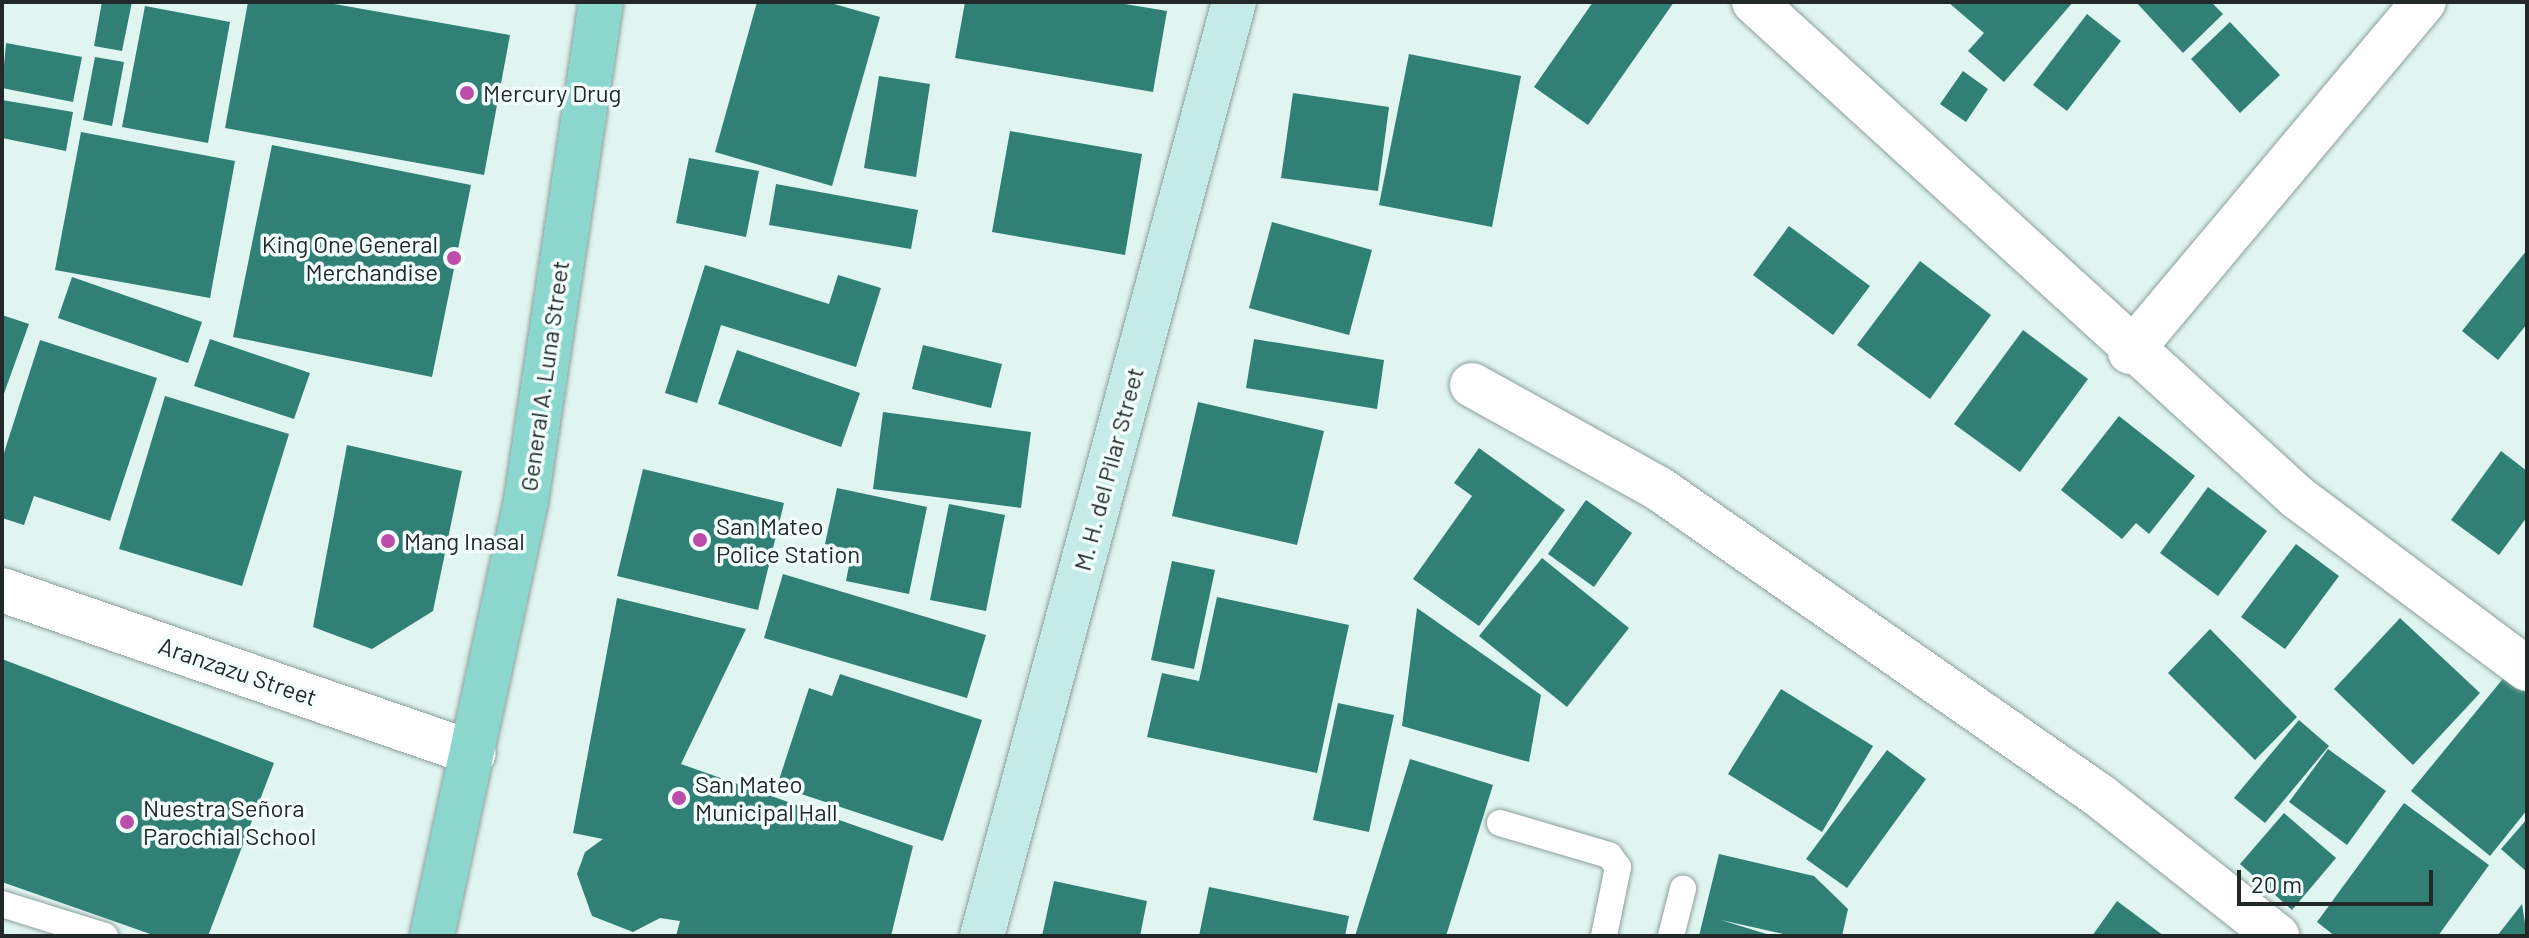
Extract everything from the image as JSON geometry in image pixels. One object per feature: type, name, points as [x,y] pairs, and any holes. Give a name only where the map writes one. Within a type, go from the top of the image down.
[{"type":"main road","name":"General A. Luna Street","points":[[432,936],[526,501],[601,2]]},
{"type":"street","name":"M. H. del Pilar Street","points":[[982,936],[1234,2]]},
{"type":"street","points":[[1754,2],[2130,352],[2297,497],[2527,669]]},
{"type":"street","points":[[2130,352],[2424,2]]},
{"type":"street","points":[[1472,385],[1658,488],[2100,796],[2277,936]]},
{"type":"street","name":"Aranzazu Street","points":[[2,590],[474,753]]},
{"type":"lane","points":[[1500,823],[1609,855],[1618,867],[1604,936]]},
{"type":"lane","points":[[1671,936],[1683,889]]},
{"type":"lane","points":[[2,904],[105,936]]},
{"type":"building","points":[[102,2],[132,2],[122,51],[94,46]]},
{"type":"building","points":[[248,2],[323,2],[510,35],[484,175],[225,128]]},
{"type":"building","points":[[757,2],[827,2],[880,17],[832,186],[715,152]]},
{"type":"building","points":[[965,2],[1113,2],[1167,11],[1153,92],[955,58]]},
{"type":"building","points":[[1593,2],[1674,2],[1588,125],[1534,87]]},
{"type":"building","points":[[1948,2],[2073,2],[2004,82],[1968,51],[1984,33]]},
{"type":"building","points":[[2136,2],[2211,2],[2223,14],[2183,53]]},
{"type":"building","points":[[145,6],[230,22],[208,143],[122,127]]},
{"type":"building","points":[[2087,14],[2121,41],[2067,111],[2033,85]]},
{"type":"building","points":[[2230,22],[2280,75],[2240,113],[2191,59]]},
{"type":"building","points":[[6,43],[82,57],[73,102],[2,88]]},
{"type":"building","points":[[1409,54],[1521,76],[1492,227],[1379,205]]},
{"type":"building","points":[[95,57],[124,62],[112,126],[83,120]]},
{"type":"building","points":[[1963,71],[1988,89],[1966,122],[1940,104]]},
{"type":"building","points":[[879,76],[930,84],[916,177],[864,168]]},
{"type":"building","points":[[1293,93],[1389,107],[1378,191],[1281,178]]},
{"type":"building","points":[[2,100],[73,112],[66,151],[2,138]]},
{"type":"building","points":[[1010,131],[1142,154],[1125,255],[992,232]]},
{"type":"building","points":[[81,132],[235,161],[210,298],[55,270]]},
{"type":"building","points":[[272,145],[471,185],[432,377],[233,337]]},
{"type":"building","points":[[689,158],[759,171],[746,237],[676,223]]},
{"type":"building","points":[[776,184],[918,210],[911,249],[769,225]]},
{"type":"building","points":[[1272,222],[1372,250],[1349,335],[1249,308]]},
{"type":"building","points":[[1789,226],[1870,286],[1833,335],[1753,275]]},
{"type":"building","points":[[2527,250],[2527,324],[2498,360],[2462,331]]},
{"type":"building","points":[[1920,261],[1991,315],[1930,399],[1857,345]]},
{"type":"building","points":[[705,265],[829,304],[838,275],[881,288],[856,367],[721,325],[697,403],[665,393]]},
{"type":"building","points":[[72,277],[202,322],[188,363],[58,318]]},
{"type":"building","points":[[2,315],[29,324],[2,399]]},
{"type":"building","points":[[2023,330],[2088,379],[2020,472],[1954,424]]},
{"type":"building","points":[[210,339],[310,373],[294,419],[194,386]]},
{"type":"building","points":[[1254,339],[1384,360],[1377,409],[1246,388]]},
{"type":"building","points":[[40,340],[157,378],[110,521],[34,496],[24,525],[2,518],[2,459]]},
{"type":"building","points":[[923,345],[1002,364],[991,408],[912,389]]},
{"type":"building","points":[[737,350],[860,393],[841,447],[718,404]]},
{"type":"building","points":[[165,396],[289,434],[242,586],[119,549]]},
{"type":"building","points":[[1198,402],[1324,431],[1297,545],[1172,516]]},
{"type":"building","points":[[883,412],[1031,432],[1021,508],[873,489]]},
{"type":"building","points":[[2119,416],[2195,476],[2149,534],[2136,523],[2122,539],[2061,490]]},
{"type":"building","name":"Mang Inasal","points":[[347,445],[462,471],[433,611],[372,649],[313,627]]},
{"type":"building","points":[[1479,448],[1565,510],[1479,626],[1413,579],[1472,496],[1454,483]]},
{"type":"building","points":[[2501,451],[2527,471],[2527,517],[2499,555],[2451,520]]},
{"type":"building","name":"San Mateo Police Station","points":[[643,469],[784,503],[758,610],[617,576]]},
{"type":"building","points":[[2208,487],[2267,531],[2218,596],[2160,553]]},
{"type":"building","points":[[837,488],[927,507],[909,594],[846,581],[852,550],[825,544]]},
{"type":"building","points":[[1586,500],[1632,533],[1594,587],[1548,554]]},
{"type":"building","points":[[949,504],[1005,515],[986,611],[930,600]]},
{"type":"building","points":[[2296,544],[2339,576],[2285,649],[2241,617]]},
{"type":"building","points":[[1542,558],[1629,628],[1567,707],[1479,636]]},
{"type":"building","points":[[1172,561],[1215,570],[1194,669],[1151,660]]},
{"type":"building","points":[[783,574],[986,635],[967,698],[764,638]]},
{"type":"building","points":[[1217,597],[1349,625],[1317,773],[1147,737],[1162,673],[1199,681]]},
{"type":"building","name":"San Mateo Municipal Hall","points":[[617,598],[746,629],[681,764],[913,846],[891,936],[676,936],[680,921],[660,918],[633,932],[592,916],[577,874],[585,852],[603,839],[573,833]]},
{"type":"building","points":[[1417,608],[1541,695],[1529,762],[1402,726]]},
{"type":"building","points":[[2400,618],[2480,693],[2413,765],[2334,689]]},
{"type":"building","points":[[2210,629],[2297,717],[2255,760],[2168,673]]},
{"type":"building","name":"Nuestra Señora Parochial School","points":[[2,659],[274,763],[208,936],[156,936],[2,882]]},
{"type":"building","points":[[840,674],[982,720],[943,841],[777,786],[809,688],[832,696]]},
{"type":"building","points":[[2506,675],[2527,692],[2527,810],[2490,856],[2411,791]]},
{"type":"building","points":[[1781,689],[1873,746],[1822,832],[1728,774]]},
{"type":"building","points":[[1338,703],[1394,715],[1369,832],[1313,820]]},
{"type":"building","points":[[2299,720],[2329,746],[2265,823],[2234,798]]},
{"type":"building","points":[[2328,749],[2386,791],[2347,845],[2289,802]]},
{"type":"building","points":[[1887,750],[1926,779],[1847,888],[1806,859]]},
{"type":"building","points":[[1410,759],[1493,785],[1446,936],[1355,936]]},
{"type":"building","points":[[2404,803],[2489,865],[2438,936],[2335,936],[2317,922]]},
{"type":"building","points":[[2284,813],[2336,858],[2292,910],[2240,864]]},
{"type":"building","points":[[2527,819],[2527,872],[2501,849]]},
{"type":"building","points":[[1719,854],[1814,876],[1848,909],[1842,936],[1792,936],[1721,920],[1773,936],[1699,936]]},
{"type":"building","points":[[1054,881],[1147,901],[1140,936],[1042,936]]},
{"type":"building","points":[[1209,887],[1349,916],[1345,936],[1199,936]]},
{"type":"building","points":[[2117,901],[2164,936],[2092,936]]},
{"type":"building","points":[[2522,904],[2527,936],[2497,936]]},
{"type":"place","name":"Mercury Drug","points":[[467,93]]},
{"type":"place","name":"King One General Merchandise","points":[[454,258]]},
{"type":"place","name":"San Mateo Police Station","points":[[700,540]]},
{"type":"place","name":"Mang Inasal","points":[[388,541]]},
{"type":"place","name":"San Mateo Municipal Hall","points":[[679,798]]},
{"type":"place","name":"Nuestra Señora Parochial School","points":[[127,822]]}]
